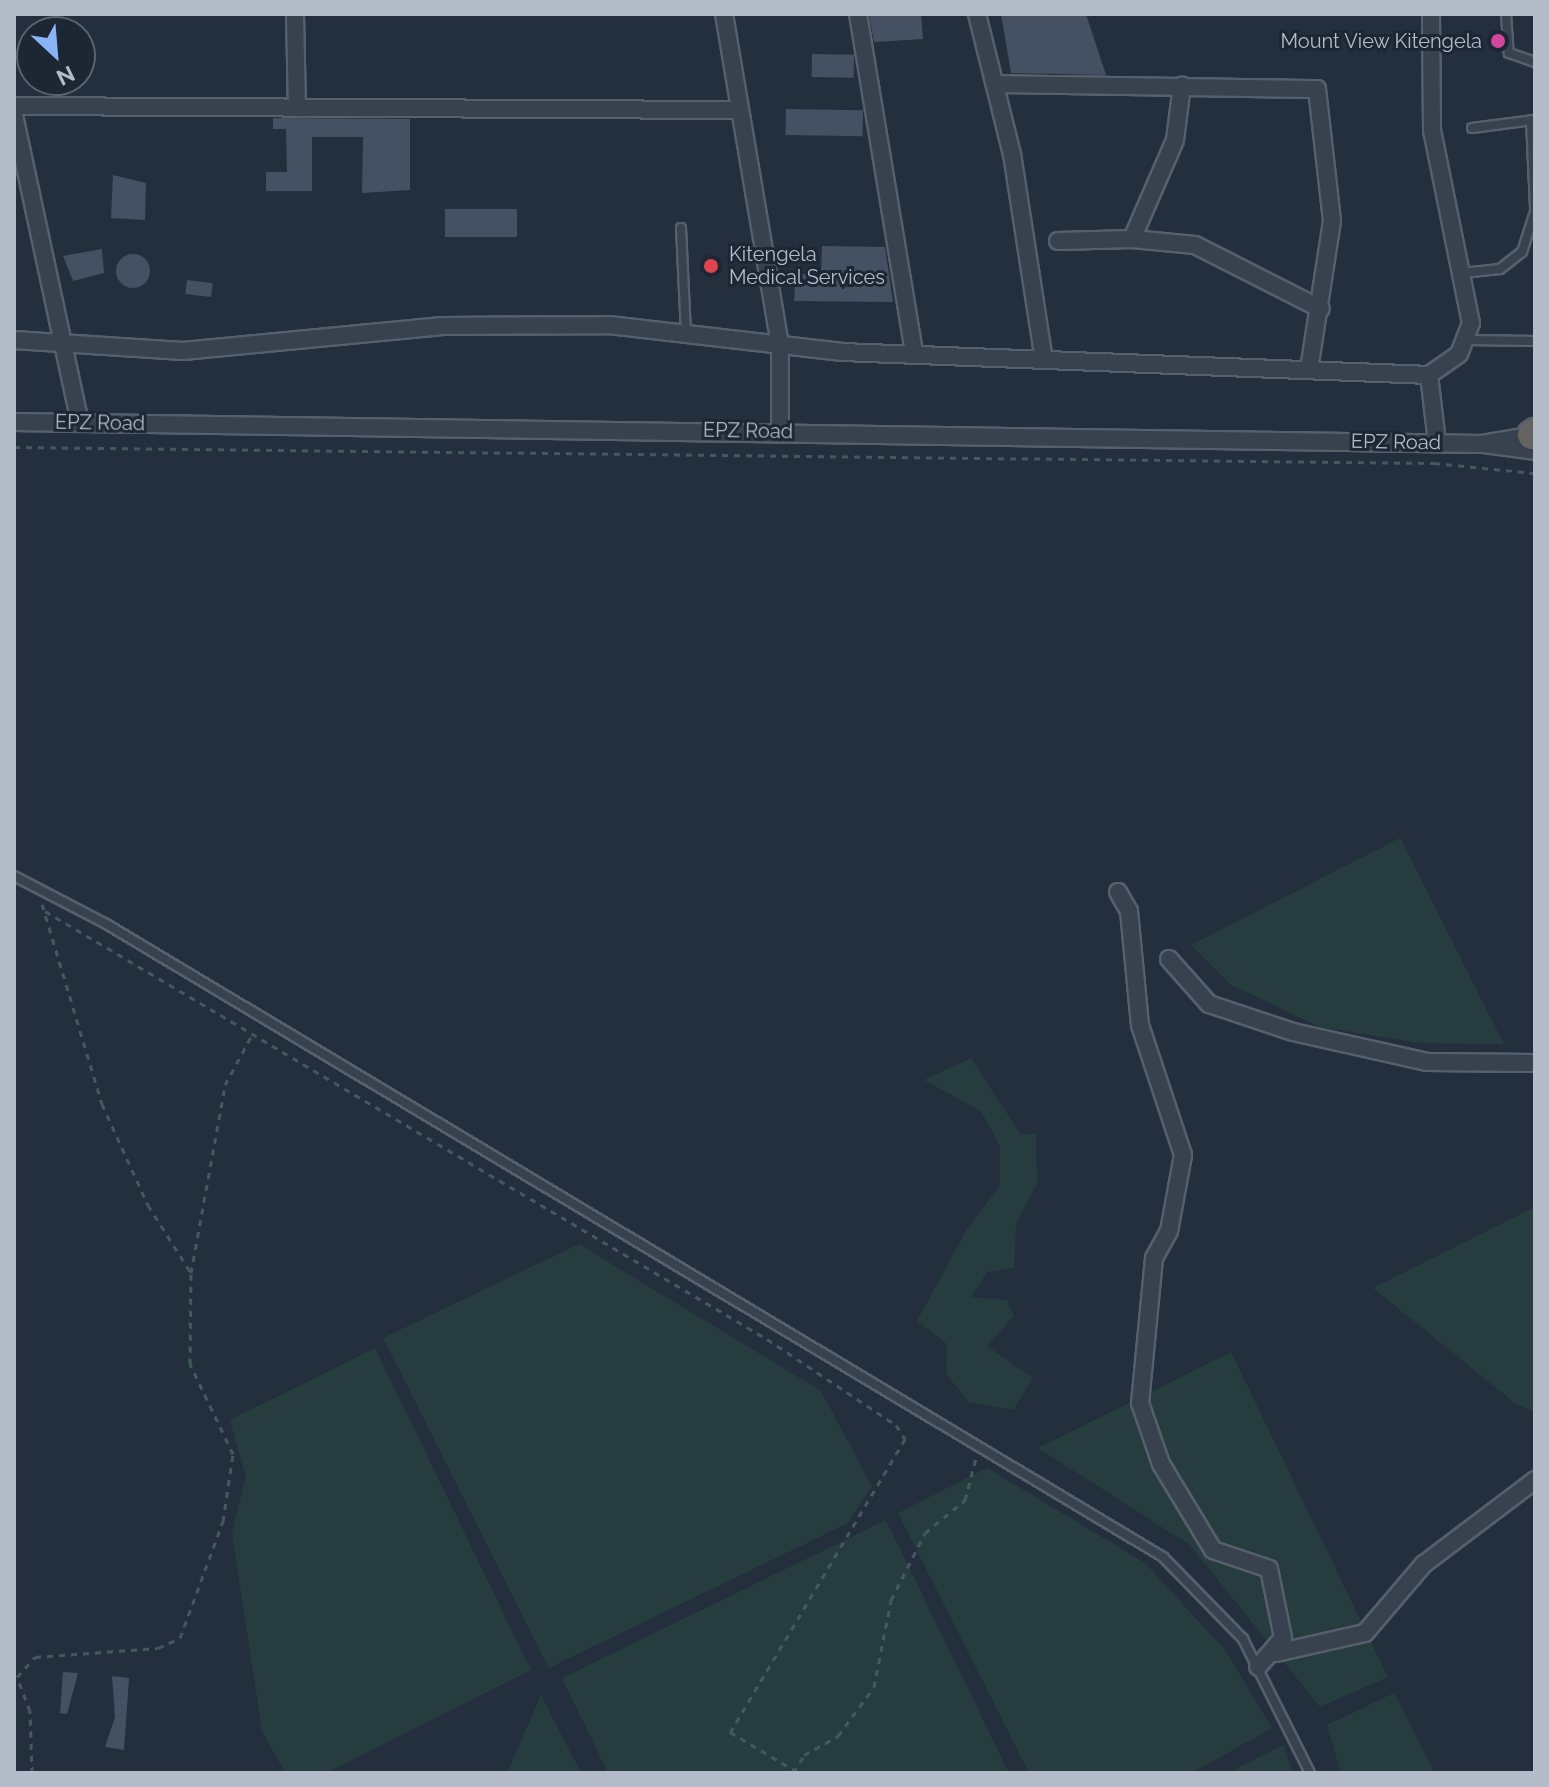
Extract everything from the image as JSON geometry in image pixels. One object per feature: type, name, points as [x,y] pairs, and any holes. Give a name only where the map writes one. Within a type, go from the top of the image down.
[{"type":"street","points":[[295,14],[297,107]]},
{"type":"street","points":[[724,14],[780,344],[780,432]]},
{"type":"street","points":[[858,14],[914,353]]},
{"type":"street","points":[[977,14],[995,84],[1043,355]]},
{"type":"street","points":[[14,340],[63,339],[183,351],[443,326],[609,325],[780,344],[914,353],[1043,355],[1429,375],[1468,340],[1462,273],[1431,118],[1431,14]]},
{"type":"street","points":[[995,84],[1182,85],[1319,92],[1332,221],[1321,309],[1309,369]]},
{"type":"street","points":[[1132,239],[1175,140],[1182,85]]},
{"type":"street","points":[[14,106],[740,110]]},
{"type":"street","points":[[14,115],[80,423]]},
{"type":"street","points":[[1058,241],[1132,239],[1195,245],[1321,309]]},
{"type":"street","points":[[1429,375],[1437,442]]},
{"type":"street","name":"EPZ Road","points":[[14,422],[1482,444],[1534,439]]},
{"type":"street","points":[[1118,892],[1129,911],[1143,1038],[1183,1155],[1169,1231],[1154,1258],[1140,1403],[1161,1464],[1213,1550],[1269,1569],[1283,1638],[1276,1653]]},
{"type":"street","points":[[1169,959],[1209,1004],[1293,1032],[1427,1062],[1535,1063]]},
{"type":"street","points":[[1258,1667],[1276,1653],[1365,1633],[1424,1564],[1535,1480]]},
{"type":"lane","points":[[1506,14],[1509,53],[1535,62]]},
{"type":"lane","points":[[1462,273],[1500,269],[1522,252],[1535,210],[1533,120],[1472,128]]},
{"type":"lane","points":[[681,228],[686,333]]},
{"type":"lane","points":[[1468,340],[1535,341]]},
{"type":"lane","points":[[14,876],[979,1444],[1163,1557],[1243,1639],[1310,1773]]},
{"type":"path","points":[[14,447],[1434,463],[1535,473]]},
{"type":"path","points":[[36,888],[102,1104],[148,1205],[191,1273]]},
{"type":"path","points":[[45,911],[767,1339],[896,1425],[905,1439],[888,1471],[730,1732],[796,1772],[804,1755],[838,1736],[874,1687],[891,1600],[925,1533],[965,1500],[979,1444]]},
{"type":"path","points":[[32,1773],[30,1711],[17,1677],[35,1657],[158,1648],[180,1638],[223,1521],[233,1454],[190,1364],[191,1273],[225,1085],[253,1033]]},
{"type":"green space","points":[[1400,838],[1504,1044],[1419,1043],[1320,1027],[1231,985],[1191,945]]},
{"type":"green space","points":[[971,1058],[1021,1135],[1036,1133],[1037,1184],[1016,1224],[1014,1268],[987,1272],[971,1297],[1007,1300],[1014,1316],[987,1346],[1033,1378],[1013,1410],[968,1402],[946,1373],[947,1344],[917,1321],[967,1229],[1000,1186],[1000,1146],[981,1111],[924,1080]]},
{"type":"green space","points":[[1535,1207],[1535,1412],[1516,1404],[1373,1288]]},
{"type":"green space","points":[[579,1244],[821,1391],[872,1486],[848,1523],[549,1668],[383,1338]]},
{"type":"green space","points":[[375,1348],[531,1670],[326,1773],[285,1773],[262,1731],[232,1533],[246,1477],[230,1420]]},
{"type":"green space","points":[[1231,1352],[1388,1677],[1320,1707],[1190,1545],[1038,1448]]},
{"type":"green space","points":[[987,1468],[1145,1563],[1226,1651],[1272,1728],[1192,1773],[1029,1773],[898,1513]]},
{"type":"green space","points":[[886,1520],[1009,1773],[608,1773],[562,1678]]},
{"type":"green space","points":[[1394,1693],[1435,1773],[1341,1773],[1327,1725]]},
{"type":"green space","points":[[541,1695],[581,1773],[507,1773]]},
{"type":"green space","points":[[1284,1745],[1292,1773],[1228,1773]]},
{"type":"building","points":[[869,14],[921,14],[923,39],[874,42]]},
{"type":"building","points":[[1001,14],[1086,14],[1106,75],[1011,73]]},
{"type":"building","points":[[812,54],[854,55],[854,78],[812,77]]},
{"type":"building","points":[[786,109],[863,110],[863,136],[786,135]]},
{"type":"building","points":[[273,118],[410,119],[410,190],[362,193],[363,137],[312,137],[312,191],[266,191],[266,172],[287,172],[286,129],[273,129]]},
{"type":"building","points":[[113,175],[146,183],[145,220],[111,218]]},
{"type":"building","points":[[445,209],[517,209],[517,237],[445,237]]},
{"type":"building","points":[[822,246],[885,247],[893,302],[794,301],[796,274],[821,274]]},
{"type":"building","points":[[102,249],[104,273],[73,281],[63,256]]},
{"type":"building","points":[[133,254],[145,259],[150,271],[145,283],[133,288],[121,283],[116,271],[121,259]]},
{"type":"building","points":[[187,280],[213,283],[211,297],[185,294]]},
{"type":"building","points":[[63,1672],[78,1673],[67,1714],[60,1713]]},
{"type":"building","points":[[112,1676],[129,1678],[124,1750],[105,1747],[115,1717]]},
{"type":"place","name":"Mount View Kitengela","points":[[1498,41]]},
{"type":"place","name":"Kitengela Medical Services","points":[[711,266]]}]
